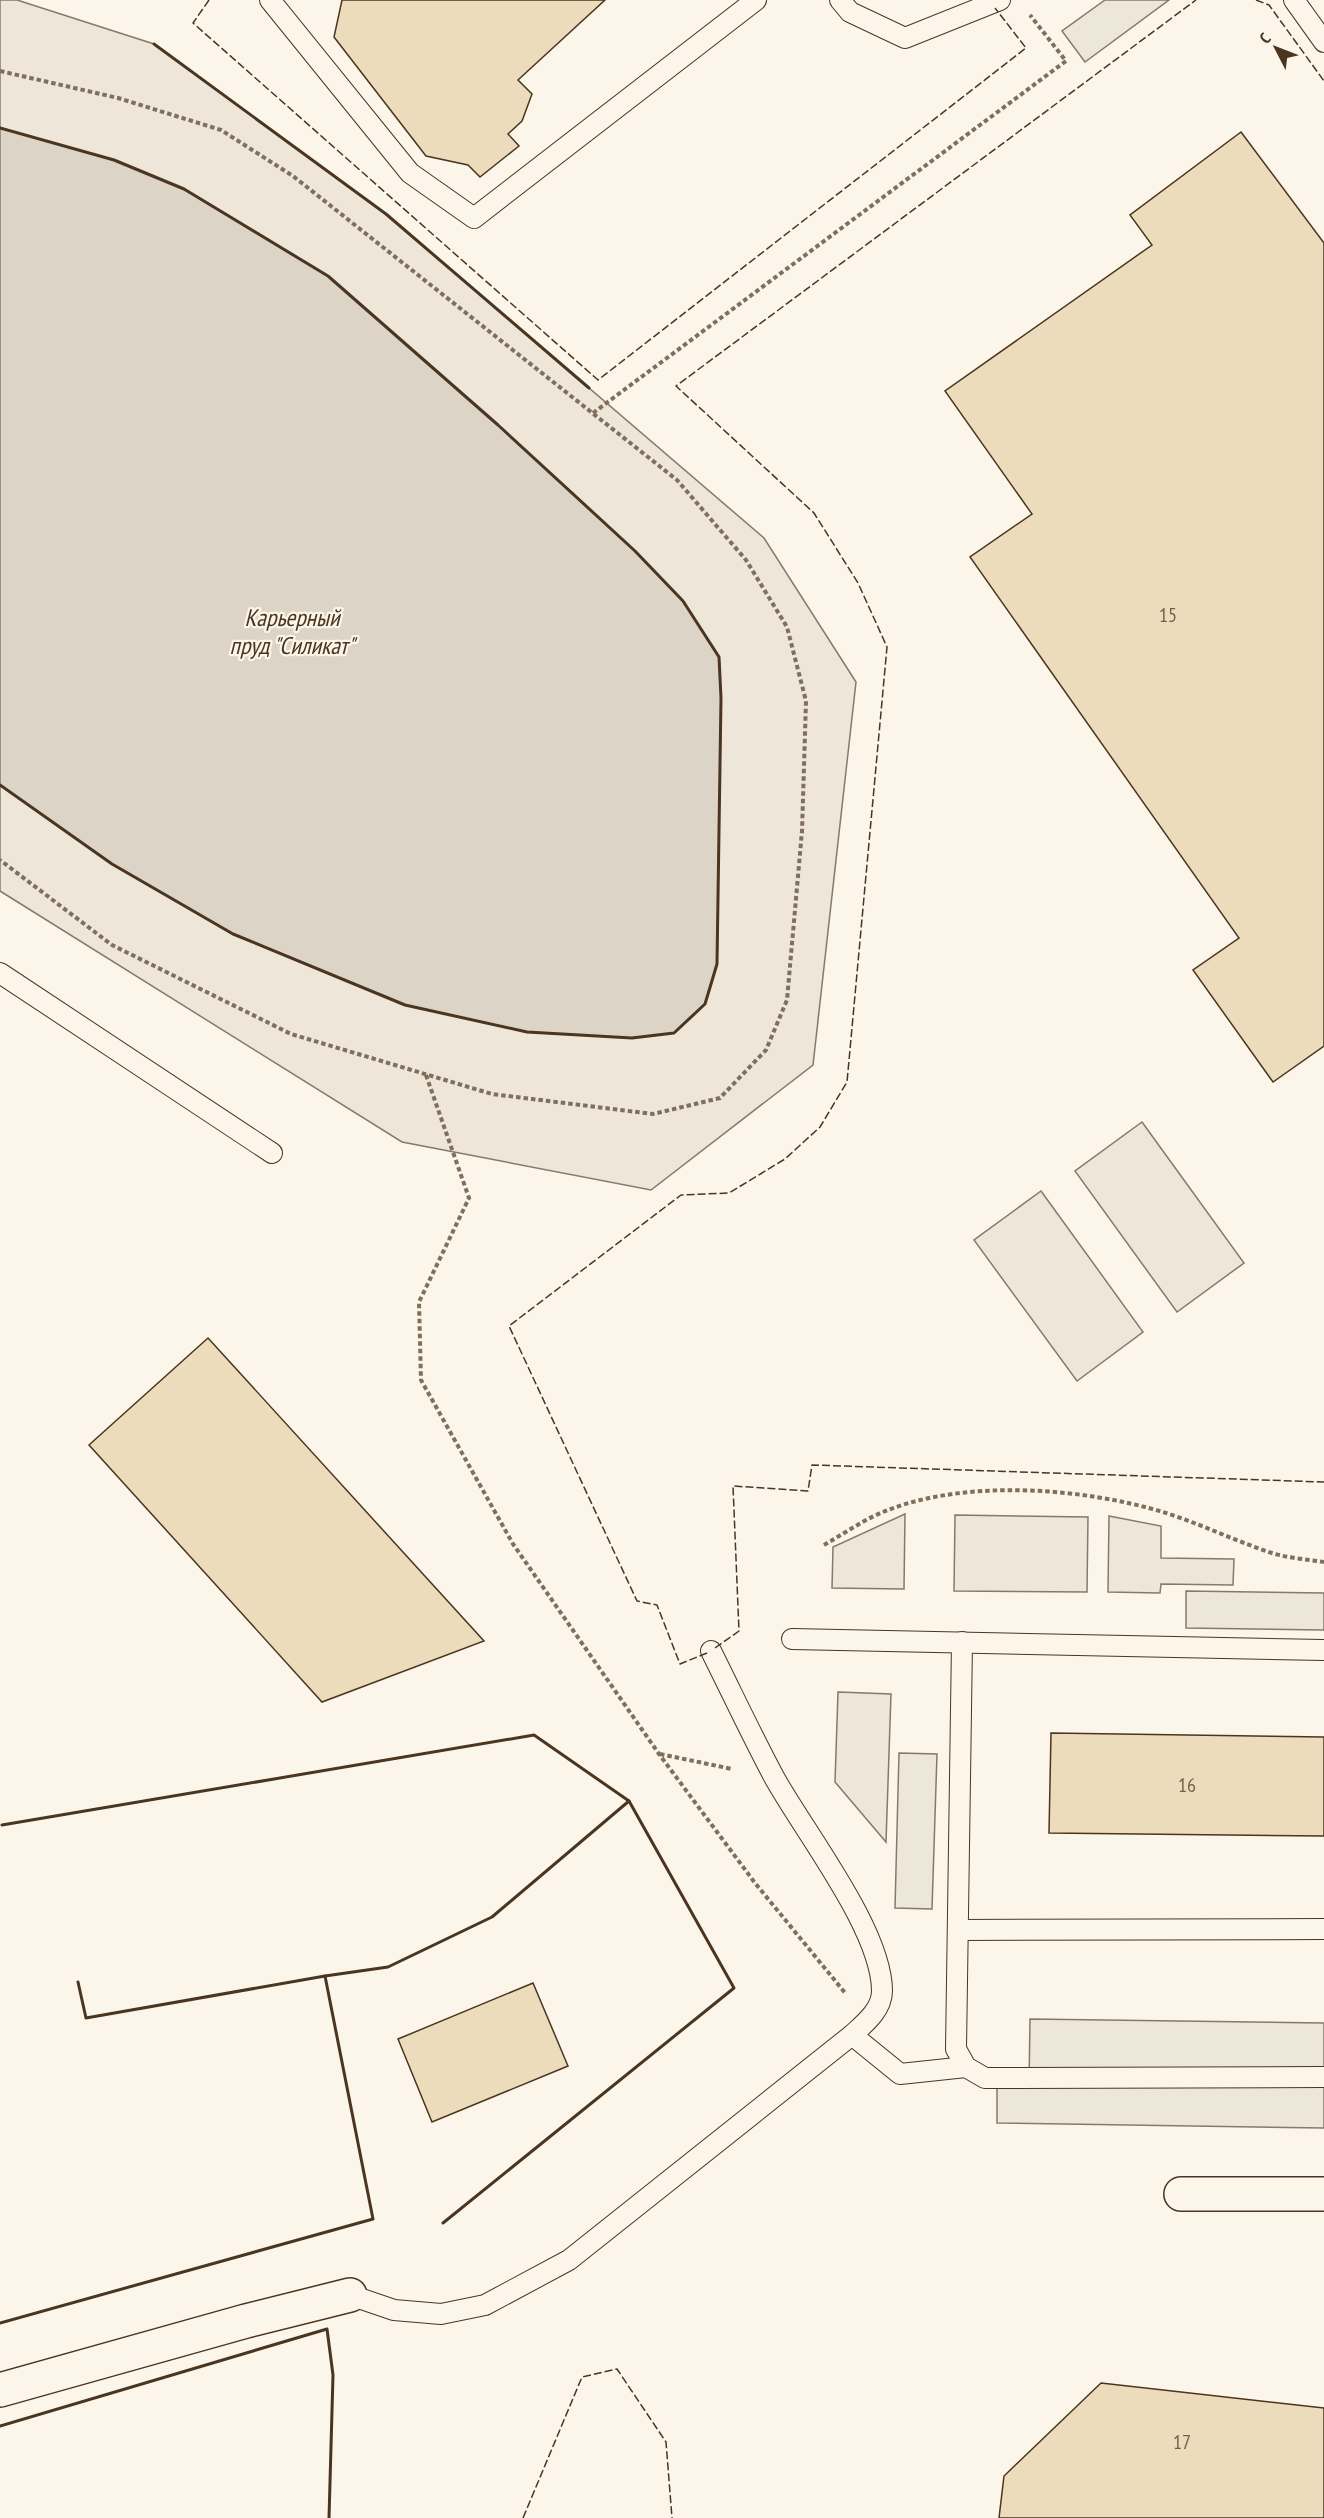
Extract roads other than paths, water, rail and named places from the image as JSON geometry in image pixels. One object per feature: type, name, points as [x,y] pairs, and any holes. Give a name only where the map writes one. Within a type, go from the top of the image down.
[{"type":"street","points":[[1181,2194],[1324,2194]]},
{"type":"street","points":[[0,2390],[234,2324],[350,2295]]},
{"type":"lane","points":[[270,0],[410,173],[474,218],[756,0]]},
{"type":"lane","points":[[840,0],[850,12],[905,38],[1000,0]]},
{"type":"lane","points":[[1294,0],[1324,42]]},
{"type":"lane","points":[[0,974],[272,1153]]},
{"type":"lane","points":[[792,1639],[1324,1650]]},
{"type":"lane","points":[[962,1642],[956,2049],[966,2067],[985,2078],[1324,2077]]},
{"type":"lane","points":[[350,2295],[394,2310],[441,2314],[485,2305],[569,2260],[852,2035],[874,2014],[882,1993],[878,1961],[857,1913],[775,1778],[711,1651]]},
{"type":"lane","points":[[958,1930],[1324,1929]]},
{"type":"lane","points":[[852,2035],[900,2074],[966,2067]]},
{"type":"water","name":"Карьерный пруд \"Силикат\"","points":[[0,128],[114,160],[184,189],[328,276],[498,425],[635,551],[683,601],[719,657],[721,698],[717,964],[705,1004],[674,1033],[632,1038],[527,1032],[405,1005],[233,934],[112,864],[0,785]]}]
